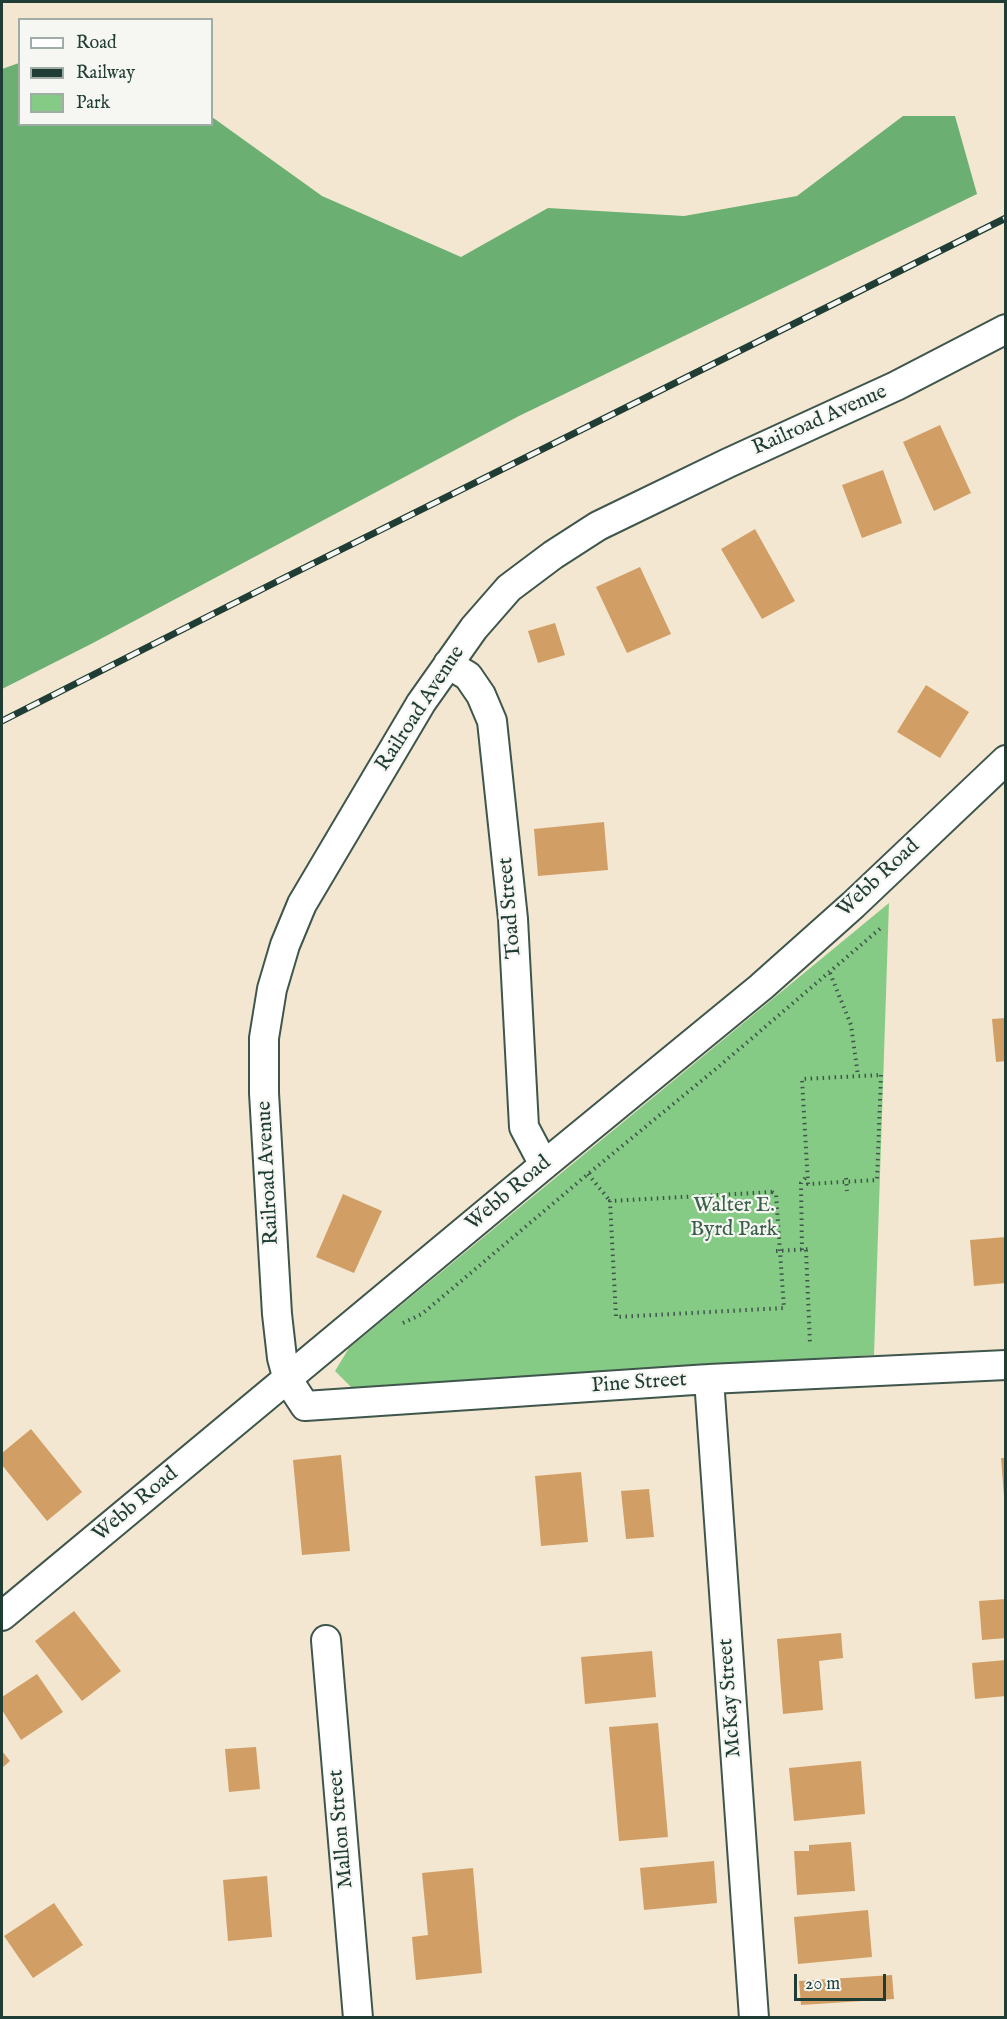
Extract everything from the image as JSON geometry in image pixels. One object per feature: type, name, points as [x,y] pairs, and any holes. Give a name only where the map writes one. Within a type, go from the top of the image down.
[{"type":"street","name":"Railroad Avenue","points":[[288,1380],[282,1358],[277,1314],[264,1093],[264,1038],[272,989],[285,945],[302,904],[421,703],[474,628],[509,588],[553,555],[598,526],[896,386],[1005,329]]},
{"type":"street","name":"Toad Street","points":[[448,664],[468,676],[481,695],[492,721],[513,919],[524,1127],[544,1165]]},
{"type":"street","name":"Webb Road","points":[[2,1616],[761,987],[853,905],[1005,760]]},
{"type":"street","name":"Pine Street","points":[[288,1380],[305,1406],[708,1379],[1005,1365]]},
{"type":"street","name":"McKay Street","points":[[708,1379],[754,2018]]},
{"type":"street","name":"Mallon Street","points":[[326,1640],[358,2018]]},
{"type":"path","points":[[401,1324],[422,1314],[882,927]]},
{"type":"path","points":[[830,973],[851,1025],[858,1076]]},
{"type":"path","points":[[880,1075],[877,1180],[808,1184],[807,1176],[802,1079],[880,1075]]},
{"type":"path","points":[[588,1174],[610,1201],[616,1317],[784,1308],[778,1250],[776,1194],[772,1192],[610,1201]]},
{"type":"path","points":[[799,1346],[810,1346],[801,1183],[807,1176]]},
{"type":"path","points":[[847,1180],[848,1191]]},
{"type":"path","points":[[778,1250],[806,1249]]},
{"type":"green space","points":[[18,63],[18,126],[213,126],[213,118],[322,196],[461,257],[548,208],[684,216],[797,196],[903,116],[955,116],[977,194],[519,416],[2,689],[2,69]]},
{"type":"green space","name":"Walter E. Byrd Park","points":[[889,903],[874,1355],[352,1388],[335,1371],[349,1348]]},
{"type":"building","points":[[940,425],[971,493],[934,511],[903,442]]},
{"type":"building","points":[[883,470],[902,523],[862,538],[842,485]]},
{"type":"building","points":[[755,529],[795,601],[762,619],[721,549]]},
{"type":"building","points":[[640,567],[671,634],[627,653],[596,587]]},
{"type":"building","points":[[555,623],[565,655],[538,663],[528,631]]},
{"type":"building","points":[[926,685],[969,712],[940,758],[897,732]]},
{"type":"building","points":[[604,822],[608,870],[538,876],[534,829]]},
{"type":"building","points":[[1006,1018],[1006,1061],[996,1062],[992,1019]]},
{"type":"building","points":[[343,1194],[382,1211],[354,1273],[316,1257]]},
{"type":"building","points":[[1006,1237],[1006,1283],[974,1286],[970,1240]]},
{"type":"building","points":[[31,1429],[82,1492],[47,1521],[2,1465],[2,1453]]},
{"type":"building","points":[[341,1455],[350,1551],[302,1555],[293,1460]]},
{"type":"building","points":[[1001,1458],[1006,1458],[1006,1496],[1004,1496]]},
{"type":"building","points":[[581,1472],[588,1542],[541,1546],[535,1476]]},
{"type":"building","points":[[649,1489],[654,1537],[626,1539],[621,1491]]},
{"type":"building","points":[[1006,1599],[1006,1638],[982,1640],[979,1601]]},
{"type":"building","points":[[74,1611],[121,1671],[82,1701],[35,1641]]},
{"type":"building","points":[[841,1633],[843,1658],[819,1661],[823,1710],[783,1714],[777,1639]]},
{"type":"building","points":[[652,1651],[656,1697],[585,1704],[581,1657]]},
{"type":"building","points":[[1006,1660],[1006,1696],[975,1699],[972,1663]]},
{"type":"building","points":[[37,1674],[63,1712],[21,1740],[2,1710],[2,1697]]},
{"type":"building","points":[[658,1723],[668,1837],[619,1841],[609,1727]]},
{"type":"building","points":[[256,1747],[260,1789],[229,1792],[225,1749]]},
{"type":"building","points":[[2,1751],[10,1761],[2,1768]]},
{"type":"building","points":[[861,1761],[865,1814],[794,1821],[789,1768]]},
{"type":"building","points":[[851,1842],[855,1891],[797,1895],[794,1851],[809,1851],[809,1845]]},
{"type":"building","points":[[714,1861],[717,1903],[644,1910],[640,1868]]},
{"type":"building","points":[[473,1868],[482,1973],[416,1980],[412,1937],[428,1935],[422,1873]]},
{"type":"building","points":[[267,1876],[272,1937],[228,1941],[223,1880]]},
{"type":"building","points":[[54,1903],[83,1945],[33,1978],[4,1936]]},
{"type":"building","points":[[868,1910],[872,1957],[798,1964],[794,1917]]},
{"type":"building","points":[[892,1975],[894,1999],[801,2005],[799,1981]]},
{"type":"railway","points":[[2,721],[1006,218]]}]
